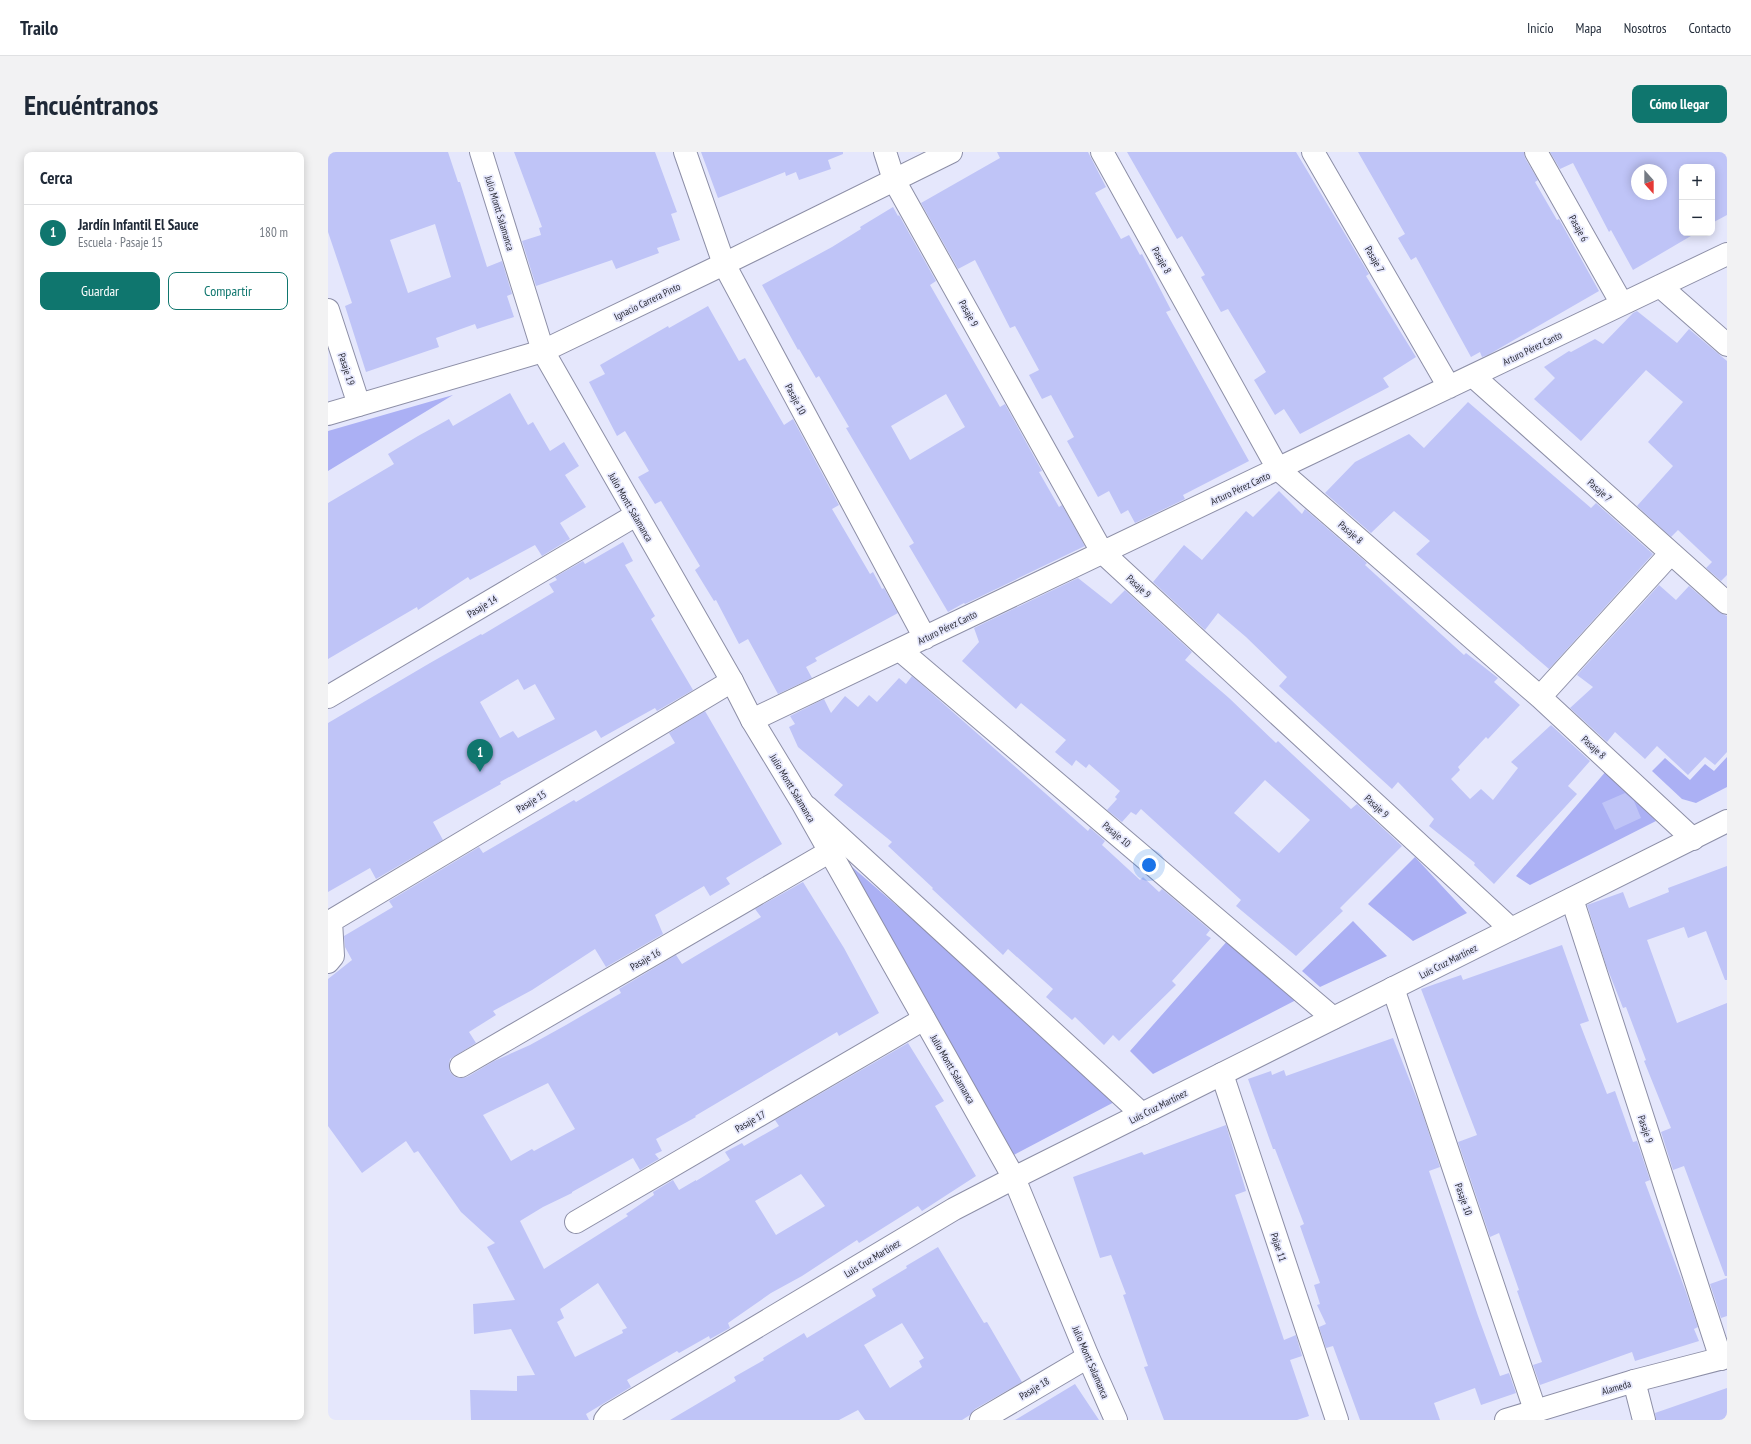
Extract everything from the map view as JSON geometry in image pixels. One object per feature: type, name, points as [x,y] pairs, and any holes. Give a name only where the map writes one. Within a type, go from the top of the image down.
[{"type":"street","name":"Julio Montt Salamanca","points":[[481,152],[543,351],[732,681],[752,720],[803,804],[1014,1178],[1116,1420]]},
{"type":"street","name":"Pasaje 10","points":[[685,152],[724,264],[925,638]]},
{"type":"street","name":"Pasaje 9","points":[[885,152],[894,180],[1102,552],[1511,929]]},
{"type":"street","name":"Ignacio Carrera Pinto","points":[[328,414],[543,351],[951,152]]},
{"type":"street","name":"Pasaje 8","points":[[1102,152],[1278,469],[1540,697],[1693,838]]},
{"type":"street","name":"Pasaje 7","points":[[1313,152],[1449,387]]},
{"type":"street","name":"Pasaje 6","points":[[1536,152],[1622,304]]},
{"type":"street","name":"Arturo Pérez Canto","points":[[752,720],[1727,254]]},
{"type":"street","points":[[1660,286],[1727,345]]},
{"type":"street","name":"Pasaje 19","points":[[328,310],[359,405]]},
{"type":"street","name":"Pasaje 7","points":[[1473,376],[1727,603]]},
{"type":"street","name":"Pasaje 14","points":[[328,697],[636,515]]},
{"type":"street","points":[[1540,697],[1671,553]]},
{"type":"street","name":"Pasaje 10","points":[[900,650],[1333,1018]]},
{"type":"street","name":"Pasaje 15","points":[[328,962],[333,956],[331,921],[732,681]]},
{"type":"street","points":[[803,804],[1142,1114]]},
{"type":"street","name":"Luis Cruz Martínez","points":[[606,1420],[609,1415],[948,1213],[1014,1178],[1727,821]]},
{"type":"street","name":"Pasaje 16","points":[[461,1066],[830,852]]},
{"type":"street","name":"Pasaje 9","points":[[1572,899],[1724,1358]]},
{"type":"street","name":"Pasaje 10","points":[[1393,988],[1535,1410]]},
{"type":"street","name":"Pasaje 17","points":[[576,1222],[924,1019]]},
{"type":"street","name":"Pajae 11","points":[[1222,1074],[1337,1420]]},
{"type":"street","name":"Pasaje 18","points":[[981,1420],[1088,1356]]},
{"type":"street","name":"Alameda","points":[[1506,1420],[1634,1381],[1724,1358]]},
{"type":"street","points":[[1634,1381],[1644,1420]]},
{"type":"shaded area","points":[[453,395],[328,471],[328,431]]},
{"type":"shaded area","points":[[1727,757],[1727,787],[1696,803],[1682,799],[1652,771],[1665,758],[1690,780],[1705,764],[1714,771]]},
{"type":"shaded area","points":[[1607,770],[1656,821],[1530,885],[1516,876]]},
{"type":"shaded area","points":[[836,853],[1120,1099],[1010,1157]]},
{"type":"shaded area","points":[[1415,857],[1467,913],[1413,941],[1368,904]]},
{"type":"shaded area","points":[[1353,921],[1387,956],[1320,987],[1302,971]]},
{"type":"shaded area","points":[[1229,939],[1298,999],[1153,1074],[1130,1051]]},
{"type":"building","points":[[328,152],[448,152],[458,182],[460,182],[487,267],[502,261],[512,294],[507,296],[514,317],[477,329],[475,324],[436,338],[439,347],[366,372],[345,306],[352,303],[328,232]],"holes":[[[435,224],[451,277],[408,293],[390,240]]]},
{"type":"building","points":[[514,152],[655,152],[677,212],[671,214],[680,240],[657,248],[659,253],[616,269],[612,260],[536,286],[522,241],[541,235],[539,228],[542,227]]},
{"type":"building","points":[[701,152],[843,152],[843,154],[828,160],[831,169],[799,180],[796,172],[786,176],[785,172],[718,198]]},
{"type":"building","points":[[997,152],[1088,152],[1106,187],[1095,193],[1121,239],[1129,235],[1140,255],[1142,254],[1171,310],[1166,312],[1249,461],[1183,495],[1185,499],[1135,523],[1128,510],[1121,514],[1109,491],[1098,497],[1067,441],[1074,437],[1051,395],[1042,399],[1029,375],[1039,370],[1015,326],[1010,328],[975,260],[958,269],[921,203],[1000,158]]},
{"type":"building","points":[[1127,152],[1296,152],[1369,274],[1366,276],[1416,357],[1383,378],[1389,387],[1300,434],[1284,409],[1275,415],[1254,380],[1266,372],[1228,309],[1221,312],[1201,277],[1205,275],[1182,236],[1177,239]]},
{"type":"building","points":[[1358,152],[1524,152],[1525,158],[1538,180],[1535,182],[1557,220],[1559,219],[1599,291],[1488,355],[1482,357],[1480,352],[1471,357],[1416,257],[1411,260],[1398,238],[1405,234]]},
{"type":"building","points":[[1550,152],[1727,152],[1727,215],[1715,221],[1715,164],[1679,164],[1679,236],[1691,236],[1633,270],[1611,230],[1609,232],[1573,163],[1560,169]]},
{"type":"building","points":[[893,207],[898,216],[899,215],[936,281],[930,285],[1000,407],[1005,404],[1042,471],[1039,472],[1059,507],[1062,505],[1085,546],[948,612],[909,546],[914,543],[846,428],[849,427],[819,376],[816,378],[799,349],[798,350],[762,285],[832,247],[861,229],[860,227]],"holes":[[[946,394],[965,427],[910,460],[891,426]]]},
{"type":"building","points":[[708,306],[739,361],[745,358],[784,425],[793,419],[839,505],[832,509],[870,574],[873,572],[898,613],[815,658],[817,661],[806,667],[812,678],[778,694],[748,639],[739,644],[716,600],[714,601],[695,570],[700,566],[661,501],[655,504],[638,477],[649,471],[625,431],[617,436],[589,382],[605,374],[600,365],[668,326],[669,328]]},
{"type":"building","points":[[1637,311],[1677,343],[1689,329],[1727,361],[1727,575],[1721,581],[1706,568],[1712,562],[1678,530],[1671,537],[1637,506],[1673,466],[1648,442],[1683,402],[1646,370],[1581,441],[1534,399],[1555,378],[1544,367],[1569,351],[1571,352],[1595,339],[1603,344],[1633,313]]},
{"type":"building","points":[[510,393],[528,425],[533,422],[550,451],[564,442],[579,466],[565,475],[586,507],[560,523],[570,539],[542,556],[535,545],[470,580],[468,577],[418,610],[417,607],[328,659],[328,503],[394,464],[388,454],[449,419],[453,426]]},
{"type":"building","points":[[1468,402],[1591,508],[1596,503],[1653,554],[1549,669],[1416,554],[1430,541],[1394,511],[1371,533],[1325,493],[1355,462],[1409,434],[1424,448]]},
{"type":"building","points":[[1279,491],[1302,514],[1305,509],[1367,563],[1365,565],[1464,655],[1466,653],[1498,678],[1494,682],[1520,705],[1488,739],[1486,737],[1458,767],[1460,770],[1451,779],[1470,799],[1481,789],[1493,800],[1518,768],[1511,762],[1551,725],[1590,761],[1568,786],[1577,794],[1494,884],[1474,865],[1475,863],[1429,826],[1434,819],[1398,782],[1392,789],[1279,686],[1287,677],[1246,637],[1218,613],[1205,630],[1153,582],[1184,545],[1202,560],[1246,511],[1253,517]]},
{"type":"building","points":[[623,542],[633,561],[625,565],[655,616],[651,619],[693,690],[657,711],[655,708],[601,738],[596,730],[500,782],[501,784],[433,822],[443,840],[376,879],[370,868],[328,892],[328,723],[554,592],[549,584],[557,580],[555,577],[583,561],[585,564]],"holes":[[[518,679],[524,690],[535,684],[555,719],[518,738],[513,731],[500,738],[480,702]]]},
{"type":"building","points":[[1078,578],[1111,604],[1125,590],[1192,652],[1185,660],[1229,698],[1276,743],[1278,741],[1351,809],[1357,804],[1402,846],[1340,908],[1343,911],[1296,956],[1236,906],[1241,900],[1141,809],[1136,815],[1131,812],[1122,822],[1107,810],[1117,799],[1115,797],[1120,791],[1089,764],[1086,768],[1076,760],[1072,766],[1055,752],[1066,740],[1021,703],[1016,709],[962,661],[979,642],[974,628]],"holes":[[[1265,780],[1310,820],[1279,853],[1234,813]]]},
{"type":"building","points":[[1659,585],[1676,600],[1689,586],[1719,612],[1727,616],[1727,752],[1715,765],[1705,757],[1688,775],[1657,746],[1645,759],[1615,732],[1607,742],[1570,708],[1593,687],[1577,675]]},
{"type":"building","points":[[912,676],[1088,831],[1090,828],[1105,841],[1102,845],[1140,880],[1143,877],[1159,892],[1162,889],[1210,930],[1206,935],[1211,938],[1172,981],[1176,985],[1119,1041],[1113,1035],[1104,1045],[1075,1017],[1072,1020],[1046,997],[1053,989],[1008,949],[1003,955],[932,889],[933,888],[888,846],[892,842],[834,795],[843,785],[798,747],[789,727],[795,724],[790,716],[824,699],[831,713],[845,696],[858,707],[869,695],[877,702],[899,678],[906,684]]},
{"type":"building","points":[[705,711],[782,844],[726,878],[730,884],[710,896],[704,886],[655,915],[663,934],[606,967],[595,949],[532,990],[493,1011],[496,1015],[469,1032],[476,1043],[450,1059],[450,1072],[455,1077],[467,1077],[494,1061],[530,1045],[621,993],[619,989],[676,955],[682,964],[761,917],[755,909],[803,882],[844,948],[879,1013],[839,1036],[837,1032],[695,1116],[696,1117],[656,1139],[662,1151],[655,1154],[659,1159],[640,1170],[633,1158],[520,1221],[544,1269],[628,1216],[626,1214],[654,1195],[653,1192],[673,1180],[679,1190],[696,1181],[730,1160],[725,1152],[742,1143],[744,1146],[779,1126],[775,1120],[908,1043],[944,1101],[935,1106],[976,1176],[922,1211],[918,1206],[859,1243],[857,1240],[802,1276],[771,1293],[728,1323],[730,1328],[710,1339],[709,1336],[679,1353],[677,1351],[627,1380],[631,1387],[586,1414],[589,1420],[471,1420],[470,1390],[517,1391],[517,1376],[535,1375],[511,1329],[474,1334],[473,1304],[515,1300],[487,1247],[495,1243],[461,1212],[418,1151],[414,1153],[406,1141],[362,1173],[328,1126],[328,979],[352,960],[345,947],[344,936],[393,907],[389,901],[479,847],[483,853],[574,800],[576,802],[675,743],[669,733]],"holes":[[[548,1083],[575,1129],[534,1151],[532,1149],[511,1161],[483,1115]],[[801,1174],[825,1206],[776,1235],[755,1201]],[[598,1283],[627,1328],[622,1330],[623,1333],[575,1357],[557,1322],[564,1318],[560,1309]]]},
{"type":"building","points":[[1625,793],[1634,801],[1641,818],[1615,830],[1602,803]]},
{"type":"building","points":[[1727,866],[1727,980],[1725,980],[1706,931],[1688,938],[1684,927],[1647,940],[1677,1023],[1727,1003],[1727,1276],[1725,1276],[1684,1166],[1673,1170],[1661,1132],[1671,1128],[1644,1061],[1646,1060],[1626,1007],[1623,1008],[1606,965],[1587,905],[1623,892],[1629,908],[1669,892],[1668,888]]},
{"type":"building","points":[[1562,945],[1589,1021],[1580,1024],[1607,1094],[1615,1091],[1633,1142],[1637,1141],[1650,1180],[1645,1182],[1698,1327],[1694,1329],[1699,1341],[1635,1361],[1632,1352],[1540,1385],[1533,1365],[1542,1362],[1517,1291],[1519,1290],[1499,1233],[1490,1237],[1458,1142],[1477,1135],[1421,989],[1461,975],[1463,980]]},
{"type":"building","points":[[1393,1038],[1421,1109],[1440,1167],[1429,1171],[1478,1316],[1500,1376],[1509,1373],[1516,1393],[1481,1405],[1475,1388],[1434,1403],[1440,1420],[1360,1420],[1333,1346],[1326,1348],[1319,1327],[1326,1324],[1317,1305],[1320,1304],[1314,1285],[1320,1283],[1300,1226],[1304,1224],[1275,1149],[1273,1149],[1248,1079],[1271,1071],[1272,1075],[1284,1070],[1286,1076]]},
{"type":"building","points":[[1226,1125],[1246,1191],[1235,1195],[1284,1340],[1296,1335],[1302,1356],[1290,1360],[1309,1416],[1297,1420],[1164,1420],[1144,1367],[1148,1366],[1123,1295],[1126,1294],[1111,1255],[1100,1258],[1073,1177],[1142,1152],[1144,1155]]},
{"type":"building","points":[[938,1247],[984,1323],[987,1322],[1022,1382],[975,1409],[970,1415],[962,1420],[865,1420],[858,1410],[839,1420],[670,1420],[736,1381],[734,1377],[764,1360],[763,1358],[804,1333],[807,1338],[876,1296],[872,1289],[907,1268],[906,1266]],"holes":[[[902,1323],[924,1358],[919,1361],[922,1367],[890,1388],[864,1345]]]},
{"type":"building","points":[[1727,1278],[1727,1316],[1721,1318],[1710,1284]]},
{"type":"building","points":[[1075,1384],[1099,1420],[1015,1420]]},
{"type":"building","points":[[1727,1388],[1727,1420],[1656,1420],[1655,1413]]},
{"type":"place","name":"Jardín Infantil El Sauce","points":[[480,772]]}]
